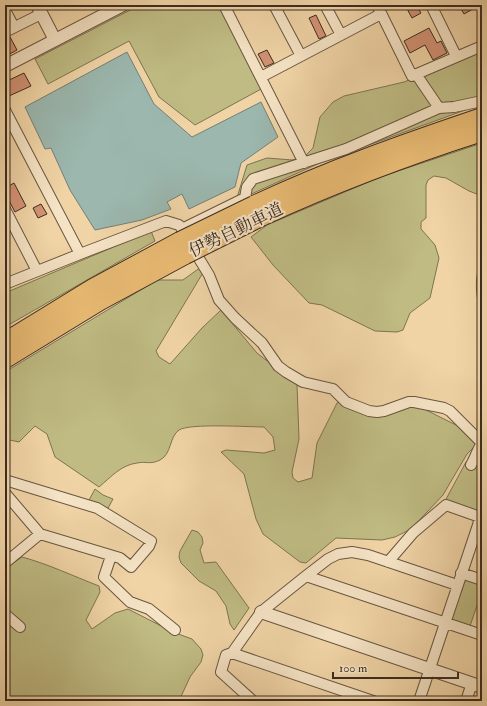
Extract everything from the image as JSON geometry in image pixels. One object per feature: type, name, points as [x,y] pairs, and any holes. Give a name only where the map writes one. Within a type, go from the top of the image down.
[{"type":"highway","name":"伊勢自動車道","points":[[258,211],[279,193],[357,161],[482,117]]},
{"type":"highway","name":"伊勢自動車道","points":[[5,342],[93,288],[182,242],[258,211],[307,196],[370,170],[482,132]]},
{"type":"highway","name":"伊勢自動車道","points":[[5,359],[100,301],[182,242]]},
{"type":"street","points":[[5,66],[122,5]]},
{"type":"street","points":[[224,5],[304,163]]},
{"type":"street","points":[[274,5],[301,56]]},
{"type":"street","points":[[325,5],[340,35]]},
{"type":"street","points":[[431,5],[456,56]]},
{"type":"street","points":[[5,10],[9,30],[17,27],[39,10],[55,40]]},
{"type":"street","points":[[261,76],[340,35],[379,10],[412,76],[482,46]]},
{"type":"street","points":[[416,74],[440,108]]},
{"type":"street","points":[[182,242],[244,198],[247,187],[253,179],[346,149],[440,108],[454,107],[482,101]]},
{"type":"street","points":[[5,110],[80,254]]},
{"type":"street","points":[[5,209],[37,271]]},
{"type":"street","points":[[5,284],[166,221],[179,225],[182,242],[209,275],[219,300],[235,318],[262,343],[278,366],[303,382],[333,389],[346,402],[369,410],[377,412],[384,411],[409,402],[447,410],[454,414],[482,443],[471,465]]},
{"type":"street","points":[[5,480],[97,508],[151,540],[132,567],[120,558],[40,534],[5,493]]},
{"type":"street","points":[[388,562],[413,533],[446,505],[481,520],[457,585],[419,701]]},
{"type":"street","points":[[6,560],[40,534]]},
{"type":"street","points":[[232,653],[261,612],[328,559],[346,552],[352,552],[388,562],[457,585]]},
{"type":"street","points":[[111,556],[104,577],[130,602],[149,609],[175,630]]},
{"type":"street","points":[[462,573],[482,580]]},
{"type":"street","points":[[306,576],[482,635]]},
{"type":"street","points":[[261,612],[477,685],[466,701]]},
{"type":"street","points":[[5,614],[20,627]]},
{"type":"street","points":[[253,701],[221,672],[226,654],[232,653],[373,701]]},
{"type":"shaded area","points":[[140,5],[219,5],[263,88],[195,125],[159,97],[129,41],[48,84],[35,59]]},
{"type":"shaded area","points":[[482,50],[482,104],[322,162],[236,201],[247,165],[267,158],[292,160],[304,157],[313,148],[320,117],[333,102],[344,96],[404,82]]},
{"type":"shaded area","points":[[482,143],[482,196],[469,191],[446,178],[434,176],[428,180],[426,185],[426,218],[421,222],[421,229],[435,245],[439,258],[430,298],[410,313],[403,330],[397,332],[375,331],[322,305],[309,303],[273,265],[251,237],[267,225],[380,177]]},
{"type":"shaded area","points":[[151,231],[155,241],[5,327],[5,293]]},
{"type":"shaded area","points":[[482,256],[482,316],[476,286],[479,264]]},
{"type":"shaded area","points":[[201,267],[204,271],[156,351],[159,357],[170,364],[202,328],[221,310],[257,353],[297,384],[299,439],[292,472],[293,478],[298,482],[312,478],[317,443],[337,403],[340,401],[361,410],[408,405],[420,407],[456,425],[476,445],[467,454],[443,495],[411,529],[395,537],[382,540],[336,538],[306,563],[300,562],[263,534],[256,519],[244,474],[221,452],[226,450],[264,453],[275,450],[273,437],[264,427],[207,426],[179,430],[174,437],[167,454],[160,460],[126,466],[116,472],[99,487],[55,457],[47,434],[35,426],[19,442],[5,439],[5,372],[157,280],[183,280]]},
{"type":"shaded area","points":[[466,462],[482,473],[482,499],[476,512],[445,501]]},
{"type":"shaded area","points":[[95,489],[103,495],[113,499],[107,510],[88,502]]},
{"type":"shaded area","points":[[192,530],[198,532],[202,537],[203,543],[200,550],[204,563],[216,562],[249,608],[234,630],[230,624],[226,606],[216,591],[199,581],[181,563],[179,557],[180,551]]},
{"type":"shaded area","points":[[22,557],[99,586],[100,592],[86,620],[92,629],[115,613],[128,609],[173,632],[192,639],[201,649],[203,655],[201,662],[190,677],[179,701],[5,701],[5,569]]},
{"type":"shaded area","points":[[467,579],[482,584],[482,591],[470,626],[452,621],[451,617],[463,580]]},
{"type":"water","points":[[127,52],[154,104],[192,137],[261,102],[278,137],[241,163],[235,187],[189,209],[182,194],[167,202],[171,209],[142,220],[95,230],[70,190],[51,148],[45,149],[25,107]]},
{"type":"building","points":[[405,5],[416,5],[421,13],[412,18]]},
{"type":"building","points":[[459,5],[480,5],[464,14]]},
{"type":"building","points":[[316,15],[326,36],[319,39],[309,18]]},
{"type":"building","points":[[429,28],[437,43],[441,41],[447,53],[433,60],[425,45],[410,53],[404,41]]},
{"type":"building","points":[[10,37],[17,50],[8,55],[5,49],[5,40]]},
{"type":"building","points":[[267,50],[274,63],[265,67],[258,54]]},
{"type":"building","points":[[24,73],[31,86],[9,96],[5,87],[5,82]]},
{"type":"building","points":[[14,183],[26,206],[15,212],[5,193],[5,188]]},
{"type":"building","points":[[41,204],[47,214],[38,218],[33,208]]}]
